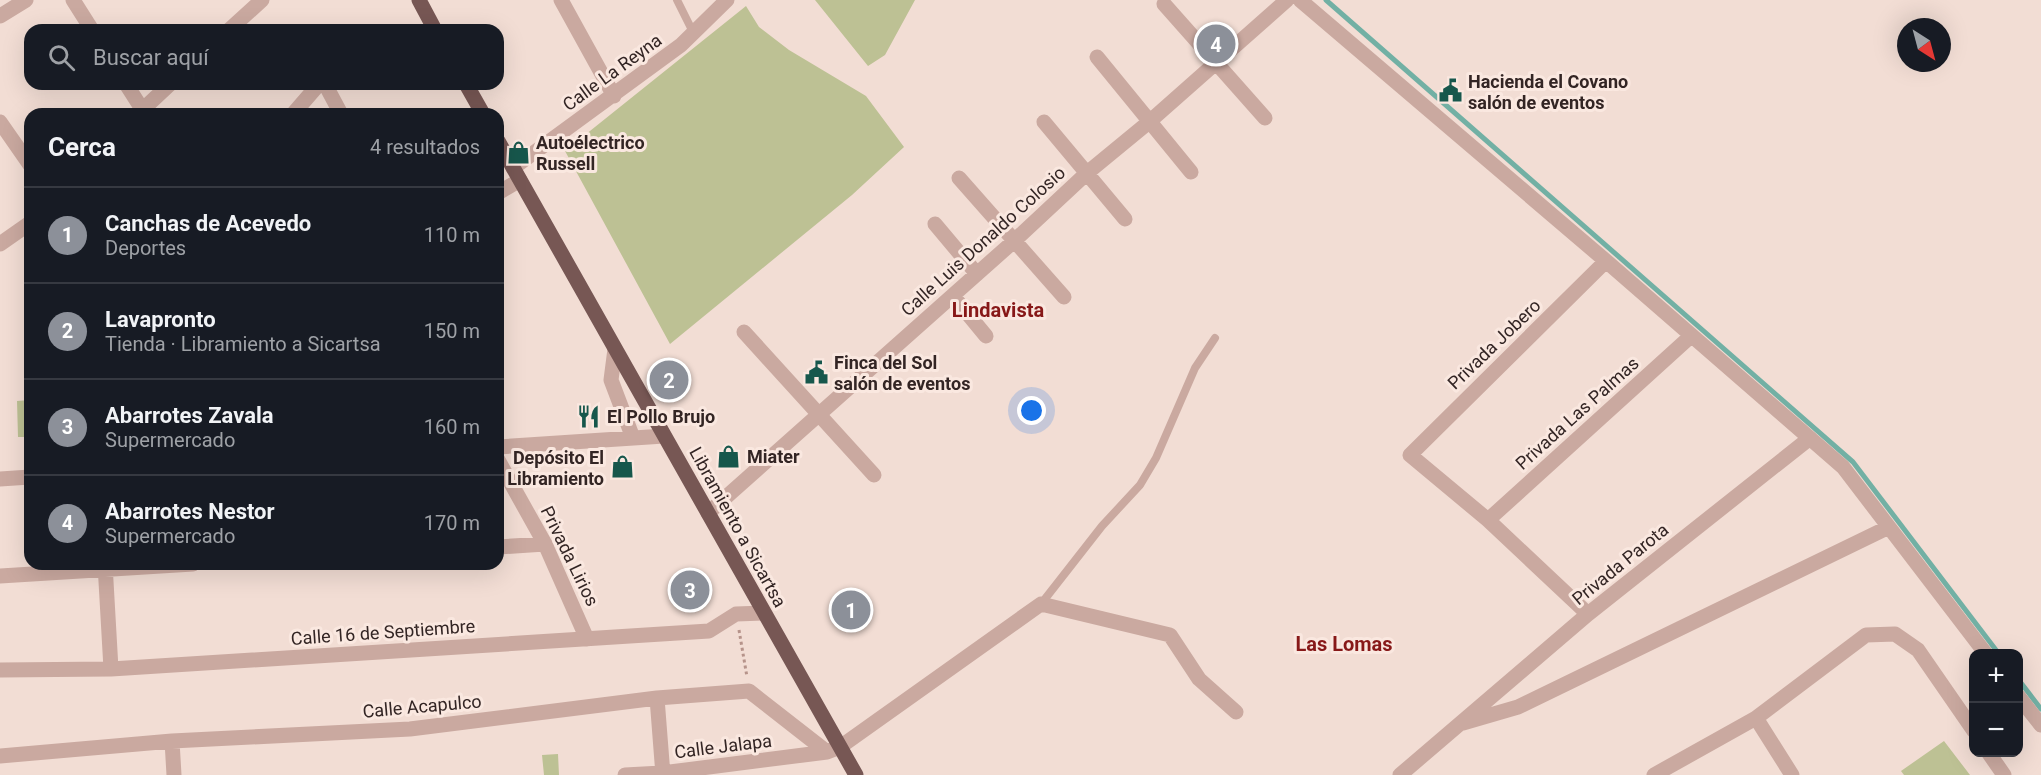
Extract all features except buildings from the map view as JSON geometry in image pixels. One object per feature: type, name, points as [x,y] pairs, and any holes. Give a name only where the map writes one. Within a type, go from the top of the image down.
[{"type":"main road","points":[[419,0],[432,24]]},
{"type":"main road","points":[[469,90],[480,108]]},
{"type":"main road","name":"Libramiento a Sicartsa","points":[[504,152],[764,613],[833,749],[852,771]]},
{"type":"street","points":[[0,16],[26,0]]},
{"type":"street","points":[[73,0],[88,24]]},
{"type":"street","points":[[236,24],[262,0]]},
{"type":"street","points":[[561,0],[614,96]]},
{"type":"street","name":"Calle La Reyna","points":[[504,187],[516,174],[681,45],[727,0]]},
{"type":"street","name":"Calle Luis Donaldo Colosio","points":[[708,513],[1014,241],[1087,173],[1149,122],[1287,0]]},
{"type":"street","points":[[1300,0],[1843,467],[1982,649]]},
{"type":"street","points":[[1164,4],[1265,118]]},
{"type":"street","points":[[1096,57],[1191,172]]},
{"type":"street","points":[[129,90],[138,108]]},
{"type":"street","points":[[144,108],[164,90]]},
{"type":"street","points":[[298,108],[313,90]]},
{"type":"street","points":[[328,90],[338,108]]},
{"type":"street","points":[[0,122],[24,156]]},
{"type":"street","points":[[1044,122],[1125,219]]},
{"type":"street","points":[[959,178],[1064,297]]},
{"type":"street","points":[[935,224],[977,274]]},
{"type":"street","points":[[0,244],[24,227]]},
{"type":"street","name":"Privada Jobero","points":[[1488,520],[1410,455],[1606,261]]},
{"type":"street","points":[[952,296],[986,336]]},
{"type":"street","points":[[744,332],[874,475]]},
{"type":"street","name":"Privada Las Palmas","points":[[1488,520],[1691,336]]},
{"type":"street","points":[[615,349],[611,380],[633,438]]},
{"type":"street","points":[[504,447],[664,436]]},
{"type":"street","name":"Privada Parota","points":[[1400,775],[1588,614],[1810,438]]},
{"type":"street","name":"Privada Lirios","points":[[504,471],[545,544],[587,639]]},
{"type":"street","points":[[0,479],[24,477]]},
{"type":"street","points":[[1488,520],[1588,614]]},
{"type":"street","points":[[1457,725],[1518,707],[1889,527]]},
{"type":"street","points":[[504,547],[545,544]]},
{"type":"street","points":[[0,576],[64,570]]},
{"type":"street","points":[[106,570],[111,669]]},
{"type":"street","points":[[749,691],[833,749],[1041,604],[1170,635],[1199,679],[1236,712]]},
{"type":"street","points":[[736,614],[764,613]]},
{"type":"street","name":"Calle 16 de Septiembre","points":[[0,670],[111,669],[709,631],[736,614]]},
{"type":"street","points":[[1661,773],[1756,718],[1866,635],[1895,634],[1917,650],[1969,724]]},
{"type":"street","name":"Calle Acapulco","points":[[0,756],[172,741],[410,729],[657,698],[749,691]]},
{"type":"street","points":[[657,698],[662,774]]},
{"type":"street","points":[[2023,701],[2041,725]]},
{"type":"street","points":[[1756,718],[1792,775]]},
{"type":"street","points":[[172,741],[174,775]]},
{"type":"street","name":"Calle Jalapa","points":[[625,775],[662,774],[833,749]]},
{"type":"street","points":[[1991,757],[2004,775]]},
{"type":"lane","points":[[677,0],[693,32]]},
{"type":"lane","points":[[1041,604],[1102,526],[1140,485],[1163,443],[1195,368],[1215,338]]},
{"type":"path","points":[[736,614],[749,691]]},
{"type":"green space","points":[[815,0],[915,0],[885,55],[868,66]]},
{"type":"green space","points":[[746,6],[759,27],[789,50],[866,96],[904,147],[852,195],[670,344],[565,151]]},
{"type":"green space","points":[[24,400],[24,437],[18,437],[17,401]]},
{"type":"green space","points":[[1944,741],[1970,775],[1904,775],[1901,771]]},
{"type":"green space","points":[[558,754],[559,775],[544,775],[542,755]]},
{"type":"waterway","points":[[1326,0],[1853,462],[1995,649]]},
{"type":"waterway","points":[[2023,686],[2041,709]]},
{"type":"place","name":"Abarrotes Nestor","points":[[1216,44]]},
{"type":"place","name":"Hacienda el Covano salón de eventos","points":[[1450,91]]},
{"type":"place","name":"Autoélectrico Russell","points":[[518,152]]},
{"type":"place","name":"Finca del Sol salón de eventos","points":[[816,372]]},
{"type":"place","name":"Lavapronto","points":[[669,380]]},
{"type":"place","name":"El Pollo Brujo","points":[[589,416]]},
{"type":"place","name":"Miater","points":[[729,456]]},
{"type":"place","name":"Depósito El Libramiento","points":[[622,467]]},
{"type":"place","name":"Abarrotes Zavala","points":[[690,590]]},
{"type":"place","name":"Canchas de Acevedo","points":[[851,610]]},
{"type":"district","name":"Lindavista","points":[[998,310]]},
{"type":"district","name":"Las Lomas","points":[[1344,644]]}]
